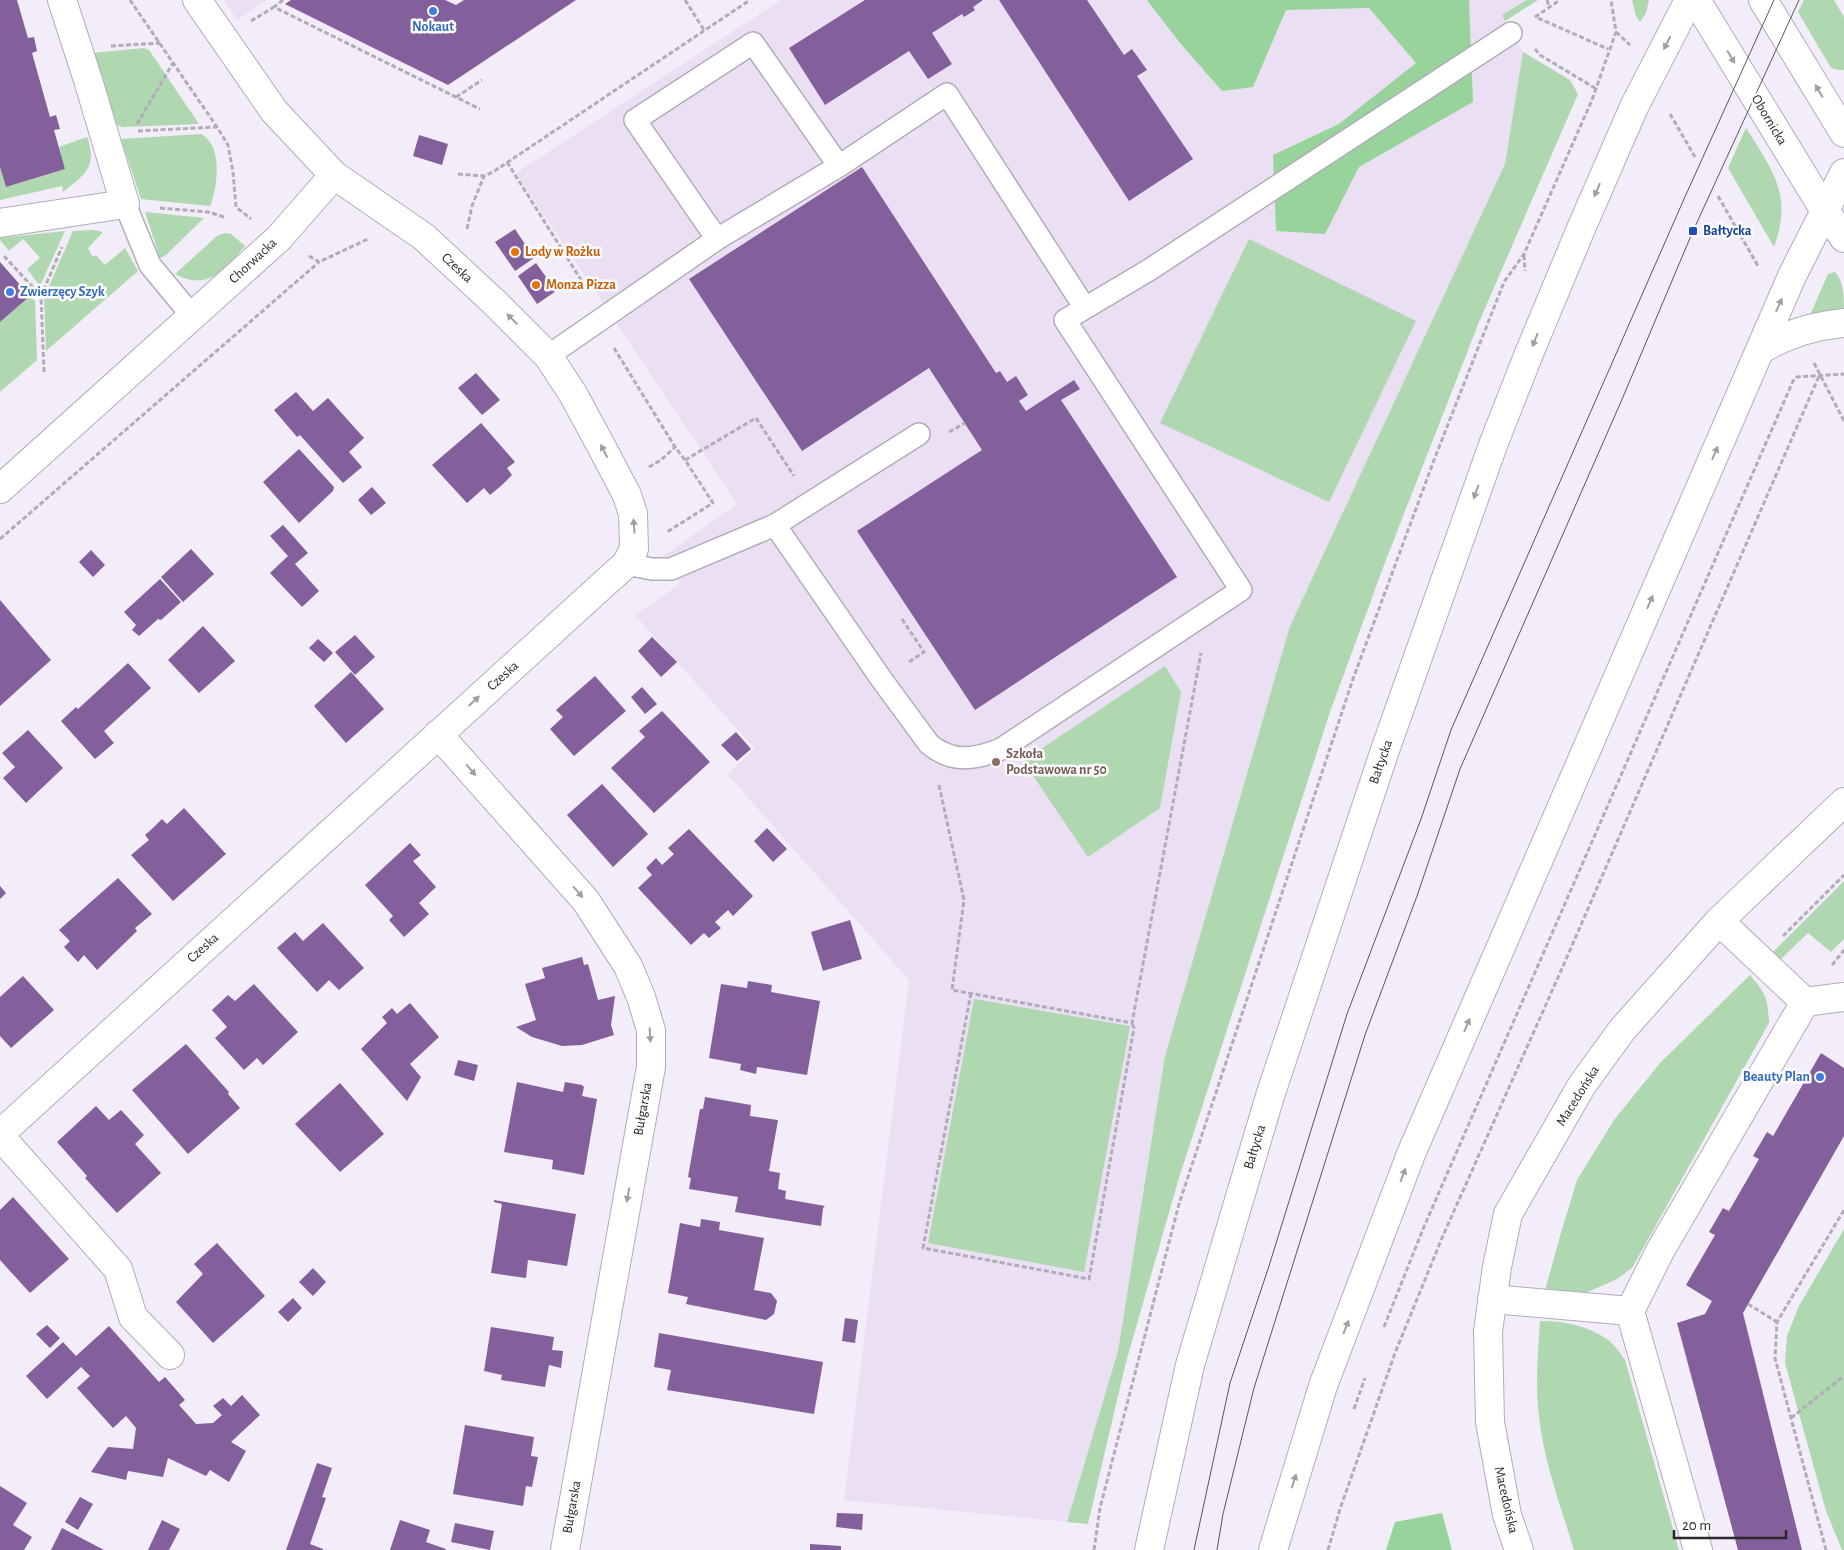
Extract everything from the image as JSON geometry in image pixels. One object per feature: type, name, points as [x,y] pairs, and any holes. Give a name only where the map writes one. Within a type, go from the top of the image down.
[{"type":"street","points":[[0,223],[125,204],[62,0]]},
{"type":"street","points":[[197,0],[274,111],[334,175]]},
{"type":"street","name":"Bałtycka","points":[[1149,1550],[1190,1365],[1270,1096],[1384,752],[1493,445],[1538,332],[1634,107],[1689,0]]},
{"type":"street","name":"Obornicka","points":[[1696,0],[1825,211],[1844,238]]},
{"type":"street","points":[[1763,0],[1844,132]]},
{"type":"street","points":[[1274,1550],[1323,1386],[1411,1154],[1792,276],[1844,173]]},
{"type":"street","name":"Czeska","points":[[0,1135],[626,564],[634,548],[633,514],[626,495],[573,394],[548,356],[495,302],[424,237],[334,175]]},
{"type":"street","name":"Chorwacka","points":[[0,489],[279,238],[334,175]]},
{"type":"street","points":[[1760,350],[1773,342],[1797,332],[1818,326],[1844,323]]},
{"type":"street","name":"Bułgarska","points":[[438,734],[586,902],[628,966],[642,997],[650,1030],[650,1067],[564,1550]]},
{"type":"street","name":"Macedońska","points":[[1518,1550],[1507,1515],[1490,1422],[1488,1331],[1508,1214],[1582,1086],[1622,1030],[1719,922],[1844,802]]},
{"type":"street","points":[[1719,922],[1805,1002]]},
{"type":"street","points":[[1805,1002],[1844,997]]},
{"type":"street","points":[[1698,1550],[1630,1311],[1660,1251],[1805,1002]]},
{"type":"street","points":[[0,1135],[118,1269],[133,1317],[170,1354]]},
{"type":"street","points":[[1492,1300],[1630,1311]]},
{"type":"lane","points":[[775,525],[882,680],[929,744],[939,752],[949,756],[971,758],[1000,749],[1242,590],[1065,320],[1149,270],[1511,33]]},
{"type":"lane","points":[[717,239],[635,120],[753,43],[839,166]]},
{"type":"lane","points":[[548,356],[717,239],[839,166],[947,94],[1085,308]]},
{"type":"lane","points":[[125,204],[150,265],[193,317]]},
{"type":"lane","points":[[626,564],[671,569],[775,525],[919,434]]},
{"type":"path","points":[[130,0],[228,146],[233,172],[236,207],[258,224]]},
{"type":"path","points":[[283,0],[274,7],[480,109]]},
{"type":"path","points":[[685,0],[704,30]]},
{"type":"path","points":[[458,174],[484,176],[750,0]]},
{"type":"path","points":[[1547,0],[1549,7]]},
{"type":"path","points":[[1094,1550],[1100,1508],[1179,1204],[1353,679],[1434,460],[1504,282],[1524,254],[1596,88],[1608,49],[1616,32],[1610,0]]},
{"type":"path","points":[[1535,16],[1608,49]]},
{"type":"path","points":[[1616,32],[1630,45]]},
{"type":"path","points":[[78,51],[91,47],[160,43]]},
{"type":"path","points":[[1532,44],[1540,55],[1596,88]]},
{"type":"path","points":[[173,62],[132,131],[217,127]]},
{"type":"path","points":[[456,97],[482,80]]},
{"type":"path","points":[[1670,114],[1695,157]]},
{"type":"path","points":[[507,162],[589,292]]},
{"type":"path","points":[[468,235],[467,228],[472,206],[484,176]]},
{"type":"path","points":[[1718,196],[1761,271]]},
{"type":"path","points":[[125,204],[208,212],[224,217]]},
{"type":"path","points":[[44,372],[41,296],[77,211]]},
{"type":"path","points":[[0,539],[319,262],[371,237]]},
{"type":"path","points":[[0,252],[41,296]]},
{"type":"path","points":[[305,254],[319,262]]},
{"type":"path","points":[[1810,356],[1844,420]]},
{"type":"path","points":[[1383,1329],[1423,1229],[1793,381],[1797,377],[1844,374]]},
{"type":"path","points":[[1328,1550],[1340,1509],[1395,1353],[1442,1238],[1556,982],[1819,376]]},
{"type":"path","points":[[685,460],[756,418],[812,502]]},
{"type":"path","points":[[951,431],[965,423]]},
{"type":"path","points":[[902,619],[924,652],[910,660]]},
{"type":"path","points":[[971,994],[923,1248],[1089,1279],[1134,1028],[1132,1023],[1203,642],[1194,622]]},
{"type":"path","points":[[949,756],[939,782],[964,900],[952,990],[1132,1023]]},
{"type":"path","points":[[1760,960],[1844,875]]},
{"type":"path","points":[[1826,1550],[1775,1358],[1777,1322],[1844,1210]]},
{"type":"path","points":[[1748,1304],[1777,1322]]},
{"type":"path","points":[[1353,1411],[1366,1374]]},
{"type":"path","points":[[1791,1418],[1844,1376]]},
{"type":"shaded area","points":[[224,0],[267,0],[237,20]]},
{"type":"shaded area","name":"Szkoła Podstawowa nr 50","points":[[781,0],[1527,0],[1502,15],[1523,52],[1505,164],[1290,626],[1165,1056],[1118,1351],[1067,1522],[844,1500],[909,980],[727,774],[755,749],[635,615],[680,584],[662,557],[737,504],[516,173]]},
{"type":"green space","points":[[1147,0],[1469,0],[1473,102],[1359,167],[1325,234],[1276,231],[1273,155],[1339,124],[1416,63],[1369,8],[1286,10],[1253,87],[1222,91],[1180,43]]},
{"type":"green space","points":[[1527,0],[1538,0],[1505,21],[1502,15]]},
{"type":"green space","points":[[1632,0],[1649,0],[1646,13],[1640,22],[1636,16]]},
{"type":"green space","points":[[1804,0],[1834,0],[1844,17],[1844,70],[1831,68],[1798,12]]},
{"type":"green space","points":[[144,48],[149,50],[199,124],[123,127],[117,125],[93,53]]},
{"type":"green space","points":[[1523,52],[1570,80],[1578,94],[1479,322],[1384,565],[1330,712],[1178,1181],[1125,1366],[1088,1524],[1067,1522],[1118,1351],[1165,1056],[1290,626],[1505,164]]},
{"type":"green space","points":[[1746,128],[1772,171],[1781,198],[1779,229],[1774,247],[1728,168]]},
{"type":"green space","points":[[201,134],[208,139],[216,156],[215,188],[210,206],[141,199],[121,139]]},
{"type":"green space","points":[[87,137],[91,155],[90,163],[83,175],[63,192],[62,186],[0,200],[0,167],[6,187],[65,169],[59,147]]},
{"type":"green space","points":[[145,212],[204,218],[166,255],[160,258]]},
{"type":"green space","points":[[93,230],[103,232],[88,248],[94,257],[96,255],[105,265],[125,248],[138,271],[46,351],[44,298],[73,231]]},
{"type":"green space","points":[[65,231],[40,286],[27,269],[40,258],[23,239],[9,251],[0,240],[0,238]]},
{"type":"green space","points":[[225,233],[231,234],[245,246],[223,270],[207,279],[197,280],[187,279],[175,274],[217,236]]},
{"type":"green space","points":[[1249,239],[1416,321],[1329,502],[1160,423]]},
{"type":"green space","points":[[1835,272],[1842,285],[1844,313],[1814,317],[1811,313],[1828,274]]},
{"type":"green space","points":[[30,296],[35,301],[37,360],[0,392],[0,322]]},
{"type":"green space","points":[[1165,666],[1181,692],[1160,808],[1088,857],[1023,761]]},
{"type":"green space","points":[[1844,881],[1844,939],[1831,952],[1808,933],[1780,960],[1772,953]]},
{"type":"green space","points":[[1750,975],[1760,987],[1765,997],[1769,1023],[1632,1268],[1617,1279],[1579,1296],[1544,1294],[1577,1180],[1614,1120],[1660,1063]]},
{"type":"green space","points":[[974,999],[1130,1026],[1084,1272],[928,1243]]},
{"type":"green space","points":[[1844,1229],[1844,1550],[1842,1550],[1826,1511],[1785,1363],[1787,1336],[1799,1306]]},
{"type":"green space","points":[[1540,1321],[1566,1323],[1591,1330],[1610,1341],[1625,1360],[1679,1550],[1574,1550],[1541,1434],[1537,1381]]},
{"type":"green space","points":[[1442,1513],[1452,1550],[1386,1550],[1395,1522]]},
{"type":"building","points":[[0,0],[17,0],[28,38],[34,37],[37,51],[32,53],[50,117],[56,115],[60,129],[54,130],[65,169],[6,187],[0,167]]},
{"type":"building","points":[[291,0],[445,0],[456,5],[464,0],[576,0],[448,85],[285,4]]},
{"type":"building","points":[[865,0],[983,0],[973,7],[975,10],[964,17],[962,14],[932,33],[952,64],[928,79],[909,51],[825,105],[789,48]]},
{"type":"building","points":[[999,0],[1087,0],[1124,55],[1132,49],[1147,70],[1137,76],[1193,159],[1129,201]]},
{"type":"building","points":[[419,135],[448,144],[442,165],[413,156]]},
{"type":"building","points":[[862,167],[996,373],[1000,371],[1007,382],[1016,376],[1028,395],[1019,401],[1026,411],[1074,380],[1080,389],[1061,400],[1177,577],[975,710],[857,531],[982,450],[929,368],[802,451],[689,279]]},
{"type":"building","points":[[515,229],[534,258],[515,271],[495,242]]},
{"type":"building","points":[[0,262],[30,296],[0,322]]},
{"type":"building","points":[[536,263],[556,291],[537,304],[518,276]]},
{"type":"building","points":[[476,373],[500,400],[482,415],[458,388]]},
{"type":"building","points":[[296,392],[313,411],[328,398],[364,438],[349,452],[362,467],[343,483],[300,435],[297,437],[274,410]]},
{"type":"building","points":[[481,423],[515,462],[507,468],[512,475],[502,485],[490,495],[484,488],[467,503],[432,465]]},
{"type":"building","points":[[299,449],[334,487],[333,491],[299,523],[263,482]]},
{"type":"building","points":[[372,487],[386,503],[371,515],[358,500]]},
{"type":"building","points":[[283,525],[308,553],[295,564],[319,591],[302,607],[270,573],[288,556],[270,536]]},
{"type":"building","points":[[191,549],[214,574],[183,602],[161,577]]},
{"type":"building","points":[[91,550],[105,565],[93,577],[79,562]]},
{"type":"building","points":[[160,579],[181,602],[139,636],[132,630],[136,625],[124,612]]},
{"type":"building","points":[[0,600],[51,660],[0,706]]},
{"type":"building","points":[[203,626],[235,661],[199,693],[168,660]]},
{"type":"building","points":[[355,635],[375,657],[355,675],[335,652]]},
{"type":"building","points":[[652,637],[677,662],[661,677],[638,651]]},
{"type":"building","points":[[318,639],[333,653],[324,662],[309,648]]},
{"type":"building","points":[[128,663],[151,688],[104,731],[114,743],[95,759],[61,721],[76,707],[78,709]]},
{"type":"building","points":[[351,672],[384,709],[346,743],[314,706]]},
{"type":"building","points":[[595,676],[626,711],[574,756],[550,729],[563,717],[556,710]]},
{"type":"building","points":[[642,687],[657,704],[645,714],[631,697]]},
{"type":"building","points":[[662,711],[710,762],[654,813],[611,768],[645,737],[639,731]]},
{"type":"building","points":[[28,730],[63,768],[26,803],[3,778],[15,767],[2,753]]},
{"type":"building","points":[[736,732],[751,749],[737,761],[721,745]]},
{"type":"building","points":[[602,784],[648,834],[613,867],[567,815]]},
{"type":"building","points":[[184,808],[226,854],[173,901],[131,855],[149,840],[145,835],[162,819],[167,824]]},
{"type":"building","points":[[767,828],[787,849],[773,862],[754,841]]},
{"type":"building","points":[[689,829],[753,896],[733,916],[728,910],[715,922],[721,928],[709,938],[704,933],[691,945],[638,888],[652,875],[646,868],[656,858],[662,865],[674,854],[668,848]]},
{"type":"building","points":[[410,843],[421,855],[413,861],[436,887],[419,903],[429,914],[404,937],[389,920],[393,916],[365,885]]},
{"type":"building","points":[[118,878],[152,914],[135,928],[137,931],[97,970],[84,955],[78,962],[64,947],[70,941],[59,930]]},
{"type":"building","points":[[0,886],[6,893],[0,899]]},
{"type":"building","points":[[850,920],[862,959],[823,971],[811,932]]},
{"type":"building","points":[[323,923],[364,968],[339,990],[329,980],[317,992],[277,948],[295,932],[303,941]]},
{"type":"building","points":[[582,957],[584,965],[588,964],[598,1000],[615,996],[611,1025],[614,1035],[582,1045],[562,1046],[532,1037],[516,1027],[536,1020],[525,984],[545,978],[542,968]]},
{"type":"building","points":[[23,976],[54,1010],[11,1048],[0,1036],[0,997]]},
{"type":"building","points":[[748,981],[772,985],[771,992],[820,1001],[807,1075],[757,1067],[756,1074],[740,1070],[741,1064],[709,1058],[721,984],[747,988]]},
{"type":"building","points":[[254,984],[298,1032],[263,1065],[257,1058],[244,1070],[215,1038],[227,1027],[212,1010],[228,995],[235,1001]]},
{"type":"building","points":[[410,1003],[439,1037],[410,1064],[421,1077],[407,1101],[361,1049],[387,1023],[382,1017],[392,1008],[397,1014]]},
{"type":"building","points":[[186,1044],[229,1092],[228,1094],[240,1108],[188,1154],[132,1090]]},
{"type":"building","points":[[1821,1053],[1844,1068],[1844,1136],[1743,1313],[1802,1550],[1738,1550],[1677,1323],[1705,1314],[1712,1301],[1686,1285],[1715,1235],[1709,1232],[1723,1208],[1729,1211],[1759,1159],[1753,1156],[1767,1132],[1773,1136]]},
{"type":"building","points":[[458,1060],[478,1065],[474,1081],[454,1075]]},
{"type":"building","points":[[517,1082],[563,1092],[565,1082],[582,1085],[584,1087],[582,1096],[597,1099],[584,1175],[552,1169],[553,1160],[504,1152]]},
{"type":"building","points":[[340,1083],[384,1134],[340,1172],[295,1124]]},
{"type":"building","points":[[705,1097],[751,1105],[750,1116],[778,1120],[769,1171],[780,1173],[778,1189],[786,1191],[785,1199],[825,1206],[823,1208],[821,1226],[735,1212],[738,1197],[689,1189],[691,1178],[688,1177],[700,1109],[703,1109]]},
{"type":"building","points":[[96,1106],[109,1120],[121,1110],[144,1135],[135,1144],[161,1173],[117,1213],[85,1178],[87,1176],[57,1142]]},
{"type":"building","points":[[13,1197],[69,1259],[30,1293],[0,1260],[0,1210]]},
{"type":"building","points":[[494,1200],[576,1214],[567,1266],[528,1260],[526,1278],[491,1273],[502,1204],[494,1202]]},
{"type":"building","points":[[701,1219],[720,1222],[719,1230],[764,1238],[754,1290],[771,1293],[777,1301],[774,1314],[766,1320],[686,1304],[688,1297],[668,1293],[680,1223],[700,1227]]},
{"type":"building","points":[[217,1243],[265,1296],[213,1343],[176,1302],[203,1274],[194,1264]]},
{"type":"building","points":[[313,1268],[326,1282],[313,1296],[299,1282]]},
{"type":"building","points":[[293,1298],[302,1308],[288,1322],[278,1312]]},
{"type":"building","points":[[845,1318],[858,1320],[855,1343],[842,1341]]},
{"type":"building","points":[[47,1325],[60,1338],[50,1348],[36,1334]]},
{"type":"building","points":[[109,1326],[159,1382],[165,1377],[185,1400],[179,1405],[196,1424],[213,1423],[222,1415],[213,1406],[223,1398],[231,1406],[242,1395],[260,1415],[231,1442],[246,1451],[229,1482],[210,1470],[206,1476],[168,1458],[163,1477],[128,1471],[126,1480],[91,1472],[108,1447],[133,1449],[136,1428],[126,1416],[113,1428],[77,1388],[90,1376],[81,1367],[47,1399],[26,1376],[63,1342],[76,1356]]},
{"type":"building","points":[[491,1327],[554,1337],[552,1350],[563,1351],[561,1368],[549,1365],[545,1387],[501,1380],[502,1375],[484,1371]]},
{"type":"building","points":[[659,1333],[823,1362],[814,1414],[667,1390],[671,1370],[654,1367]]},
{"type":"building","points":[[465,1425],[534,1437],[531,1456],[538,1457],[532,1487],[526,1486],[523,1506],[453,1494]]},
{"type":"building","points":[[317,1463],[332,1468],[322,1497],[326,1498],[310,1544],[323,1550],[286,1550]]},
{"type":"building","points":[[0,1486],[27,1503],[13,1525],[32,1537],[24,1550],[0,1550]]},
{"type":"building","points":[[80,1497],[93,1504],[78,1530],[65,1522]]},
{"type":"building","points":[[837,1513],[863,1514],[862,1530],[836,1527]]},
{"type":"building","points":[[162,1520],[180,1529],[169,1550],[148,1550]]},
{"type":"building","points":[[400,1520],[430,1530],[426,1542],[446,1549],[390,1550]]},
{"type":"building","points":[[455,1523],[494,1531],[490,1550],[451,1542]]},
{"type":"building","points":[[62,1528],[104,1550],[51,1550]]},
{"type":"building","points":[[810,1544],[841,1546],[841,1550],[810,1550]]},
{"type":"tram line","points":[[1194,1550],[1230,1383],[1269,1266],[1347,1014],[1421,819],[1451,730],[1684,199],[1774,0]]},
{"type":"tram line","points":[[1217,1550],[1223,1514],[1254,1388],[1365,1035],[1417,896],[1460,769],[1623,397],[1693,231],[1799,0]]},
{"type":"place","name":"Nokaut","points":[[433,11]]},
{"type":"place","name":"Bałtycka","points":[[1693,231]]},
{"type":"place","name":"Lody w Rożku","points":[[515,252]]},
{"type":"place","name":"Monza Pizza","points":[[536,285]]},
{"type":"place","name":"Zwierzęcy Szyk","points":[[10,292]]},
{"type":"place","name":"Szkoła Podstawowa nr 50","points":[[996,762]]},
{"type":"place","name":"Beauty Plan","points":[[1820,1077]]}]
